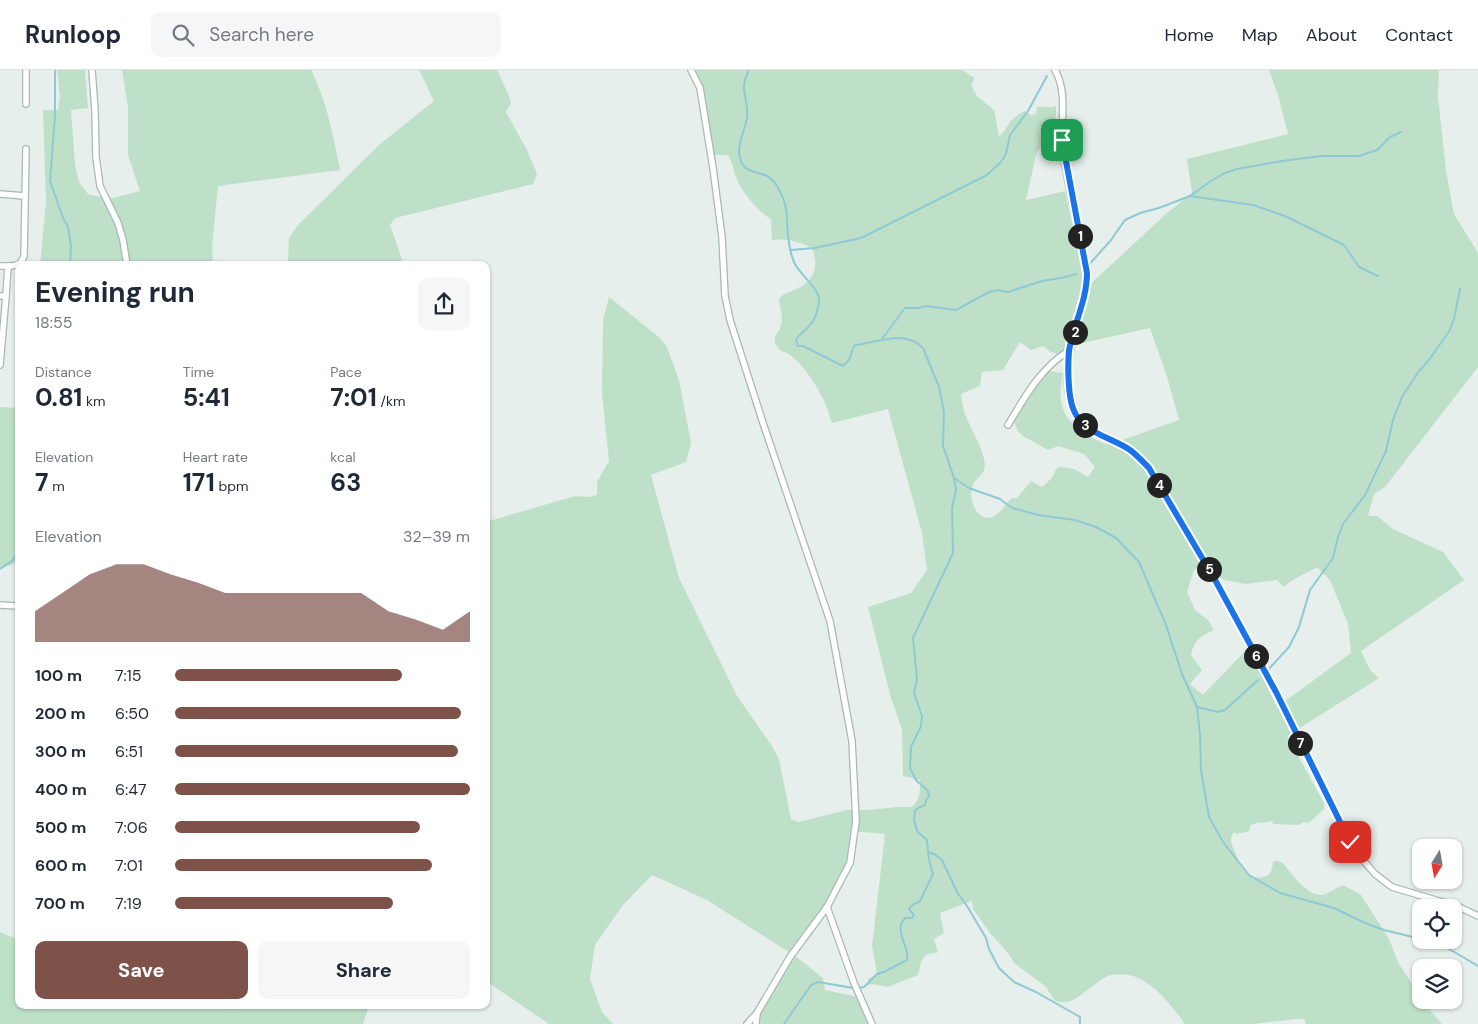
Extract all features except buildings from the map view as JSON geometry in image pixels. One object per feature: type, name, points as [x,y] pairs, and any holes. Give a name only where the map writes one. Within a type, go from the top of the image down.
[{"type":"street","points":[[26,70],[26,104]]},
{"type":"street","points":[[92,70],[96,156],[100,186],[118,223],[126,261]]},
{"type":"street","points":[[691,70],[700,88],[713,168],[730,320],[830,621],[852,741],[856,821],[853,852],[845,875],[827,908],[790,957],[756,1013],[747,1024]]},
{"type":"street","points":[[1055,70],[1062,92],[1063,153],[1087,273],[1085,296],[1070,350],[1068,370],[1070,400],[1076,415],[1094,432],[1135,454],[1149,468],[1214,578],[1276,692],[1342,827],[1357,853],[1375,874],[1392,887],[1459,907],[1478,916]]},
{"type":"street","points":[[23,261],[26,149]]},
{"type":"street","points":[[0,194],[25,196]]},
{"type":"street","points":[[0,266],[15,266]]},
{"type":"street","points":[[0,365],[3,296],[8,266]]},
{"type":"street","points":[[1008,425],[1028,392],[1057,358],[1070,350]]},
{"type":"street","points":[[0,604],[15,606]]},
{"type":"street","points":[[827,908],[858,994],[872,1024]]},
{"type":"street","points":[[756,1013],[756,1024]]},
{"type":"green space","points":[[57,70],[85,70],[88,108],[71,110],[75,165],[79,182],[88,194],[109,199],[140,191],[128,155],[128,107],[122,70],[311,70],[325,106],[340,170],[218,186],[212,247],[213,261],[40,261],[46,202],[43,110],[58,110],[60,97]]},
{"type":"green space","points":[[419,70],[497,70],[511,103],[506,112],[527,150],[537,174],[533,184],[395,218],[390,225],[403,261],[288,261],[289,238],[297,226],[379,145],[434,101]]},
{"type":"green space","points":[[692,70],[962,70],[975,78],[972,87],[977,96],[994,110],[999,136],[1012,120],[1023,112],[1025,111],[1031,115],[1036,114],[1037,107],[1056,106],[1056,120],[1036,155],[1026,200],[1065,191],[1085,289],[1167,213],[1192,193],[1187,159],[1288,134],[1278,95],[1269,70],[1439,70],[1438,97],[1446,171],[1454,214],[1478,253],[1478,367],[1385,487],[1374,494],[1368,516],[1377,516],[1393,529],[1443,552],[1464,580],[1361,651],[1370,670],[1379,678],[1287,736],[1324,803],[1324,809],[1309,823],[1304,822],[1298,825],[1273,824],[1272,821],[1251,825],[1249,831],[1237,834],[1234,832],[1231,843],[1245,872],[1253,877],[1257,878],[1268,875],[1271,872],[1274,861],[1278,861],[1283,863],[1295,878],[1311,892],[1324,895],[1343,885],[1361,895],[1389,939],[1398,962],[1412,984],[1412,1009],[1429,1009],[1442,1024],[1306,1024],[1304,1019],[1297,1019],[1253,1024],[1184,1024],[1168,1002],[1152,986],[1134,976],[1123,974],[1111,975],[1105,978],[1072,1001],[1055,1001],[1045,986],[1014,963],[973,909],[972,901],[940,913],[944,933],[934,939],[938,952],[926,955],[921,962],[918,975],[888,987],[868,985],[868,979],[877,974],[872,946],[885,834],[852,831],[846,863],[836,886],[789,952],[707,900],[652,875],[623,905],[595,945],[590,979],[602,1012],[613,1024],[549,1024],[490,984],[490,521],[575,496],[588,497],[597,495],[597,482],[609,461],[602,393],[603,320],[609,297],[660,338],[667,347],[679,380],[691,443],[686,462],[651,475],[679,578],[737,696],[779,759],[791,819],[798,822],[847,810],[912,807],[917,801],[920,780],[903,776],[902,730],[891,698],[868,607],[911,593],[927,570],[922,533],[888,409],[832,423],[824,400],[810,377],[793,357],[781,351],[775,344],[775,336],[782,323],[779,299],[803,285],[812,277],[815,267],[814,255],[812,248],[802,244],[788,240],[772,240],[771,219],[746,195],[738,183],[728,155],[712,155],[702,88]],"holes":[[[1150,328],[1168,380],[1179,420],[1108,445],[1088,435],[1066,415],[1061,400],[1063,373],[1049,371],[1016,412],[1015,424],[1018,431],[1023,436],[1048,450],[1058,446],[1084,454],[1095,467],[1088,477],[1074,469],[1059,467],[1052,478],[1042,487],[1031,481],[1017,498],[1012,498],[993,517],[984,517],[979,514],[973,504],[971,497],[973,485],[983,472],[985,464],[962,404],[961,394],[980,386],[982,372],[1003,370],[1020,342],[1031,350],[1043,346],[1051,352],[1066,357],[1069,346]],[[1199,567],[1225,580],[1245,584],[1277,580],[1284,587],[1317,567],[1330,580],[1348,624],[1351,653],[1277,707],[1248,648],[1203,695],[1190,684],[1202,670],[1191,655],[1194,645],[1198,639],[1214,630],[1208,620],[1195,610],[1187,592],[1194,570]]]},
{"type":"green space","points":[[0,407],[15,408],[15,563],[0,567]]},
{"type":"green space","points":[[0,932],[15,938],[15,1009],[368,1009],[363,1024],[0,1024]]},
{"type":"green space","points":[[794,955],[823,978],[825,990],[863,998],[870,1024],[750,1024]]},
{"type":"waterway","points":[[55,70],[55,116],[50,181],[68,227],[71,246],[70,261]]},
{"type":"waterway","points":[[749,70],[744,84],[747,117],[739,147],[740,159],[745,168],[773,180],[786,206],[788,239],[793,259],[798,269],[819,297],[818,308],[813,321],[796,339],[798,346],[803,346],[843,366],[849,360],[854,346],[857,345],[900,338],[916,342],[923,348],[939,387],[944,412],[943,446],[956,490],[952,508],[953,553],[913,638],[917,679],[914,693],[922,716],[921,726],[911,747],[910,768],[916,780],[928,791],[929,796],[925,805],[915,811],[914,820],[917,831],[927,840],[929,860],[933,874],[920,901],[909,909],[914,915],[912,918],[905,918],[901,924],[901,934],[907,952],[907,960],[877,974],[864,987],[858,988]]},
{"type":"waterway","points":[[791,250],[815,248],[861,238],[987,175],[1001,162],[1006,154],[1010,135],[1028,111],[1047,76]]},
{"type":"waterway","points":[[1087,267],[1111,240],[1125,220],[1190,196],[1225,173],[1282,161],[1322,156],[1359,156],[1377,150],[1390,137],[1401,132]]},
{"type":"waterway","points":[[1190,196],[1253,205],[1285,216],[1344,245],[1359,267],[1378,276]]},
{"type":"waterway","points":[[882,339],[905,308],[926,306],[956,310],[989,292],[997,290],[1008,292],[1042,281],[1077,274]]},
{"type":"waterway","points":[[1267,671],[1289,647],[1299,627],[1310,590],[1333,558],[1343,524],[1365,495],[1386,451],[1393,420],[1402,397],[1450,330],[1460,289]]},
{"type":"waterway","points":[[954,478],[969,488],[1000,499],[1012,508],[1038,515],[1075,520],[1096,527],[1116,538],[1139,562],[1166,625],[1182,674],[1197,707],[1201,770],[1209,817],[1223,842],[1249,875],[1280,893],[1334,908],[1365,923],[1412,937]]},
{"type":"waterway","points":[[0,569],[15,557]]},
{"type":"waterway","points":[[1197,707],[1218,712],[1225,710],[1258,680]]},
{"type":"waterway","points":[[928,852],[942,860],[957,892],[986,938],[989,949],[999,968],[1014,982],[1080,1017],[1080,1024]]},
{"type":"waterway","points":[[1449,949],[1478,966]]},
{"type":"waterway","points":[[784,1024],[811,985],[818,982],[853,988]]},
{"type":"route","points":[[1062,140],[1087,273],[1085,296],[1070,350],[1068,370],[1072,408],[1081,422],[1094,432],[1129,449],[1149,468],[1214,578],[1276,692],[1350,842]]}]
